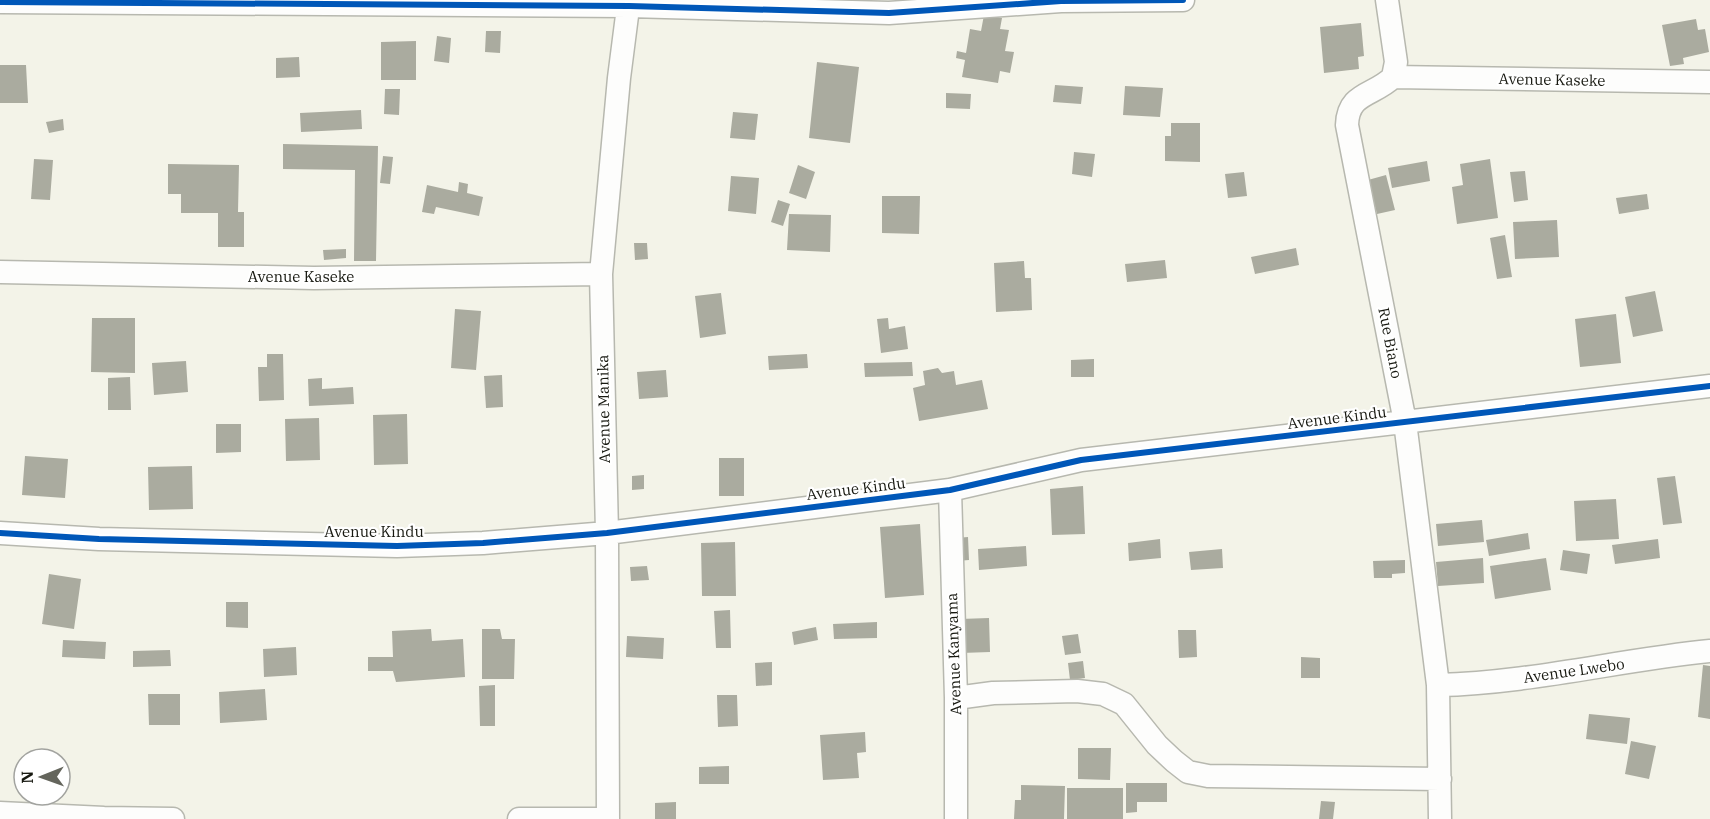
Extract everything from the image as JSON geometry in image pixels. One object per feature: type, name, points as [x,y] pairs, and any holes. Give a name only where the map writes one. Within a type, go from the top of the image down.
[{"type":"street","points":[[0,2],[629,3],[889,13],[1060,1],[1183,0]]},
{"type":"street","points":[[1387,0],[1395,62],[1393,77]]},
{"type":"street","name":"Avenue Manika","points":[[608,819],[607,533],[601,274],[618,90],[629,3]]},
{"type":"street","name":"Avenue Kaseke","points":[[1393,77],[1710,82]]},
{"type":"street","name":"Rue Biano","points":[[1393,77],[1352,104],[1347,125],[1405,422],[1438,685],[1440,819]]},
{"type":"street","name":"Avenue Kaseke","points":[[0,272],[314,278],[601,274]]},
{"type":"street","name":"Avenue Kindu","points":[[0,533],[397,546],[483,543],[607,533],[950,490],[1080,460],[1710,386]]},
{"type":"street","name":"Avenue Kanyama","points":[[950,490],[956,698],[956,819]]},
{"type":"street","name":"Avenue Lwebo","points":[[1438,685],[1480,684],[1522,679],[1710,651]]},
{"type":"street","points":[[956,698],[993,693],[1077,691],[1103,694],[1124,704],[1157,745],[1188,772],[1208,776],[1440,779]]},
{"type":"street","points":[[1,815],[173,819]]},
{"type":"street","points":[[519,819],[608,819]]},
{"type":"building","points":[[984,15],[1002,18],[1000,29],[1009,30],[1005,51],[1014,52],[1010,73],[1000,71],[998,83],[962,77],[965,60],[956,58],[957,51],[966,53],[970,29],[981,31]]},
{"type":"building","points":[[1696,19],[1698,30],[1705,29],[1709,52],[1683,58],[1684,64],[1670,66],[1662,25]]},
{"type":"building","points":[[1361,23],[1364,56],[1358,57],[1359,69],[1324,73],[1320,27]]},
{"type":"building","points":[[486,31],[501,31],[500,53],[485,52]]},
{"type":"building","points":[[437,36],[451,38],[449,63],[434,61]]},
{"type":"building","points":[[416,41],[416,80],[381,80],[381,42]]},
{"type":"building","points":[[299,57],[300,77],[276,78],[276,58]]},
{"type":"building","points":[[817,62],[859,67],[850,143],[809,138]]},
{"type":"building","points":[[0,65],[26,65],[28,103],[0,103]]},
{"type":"building","points":[[1055,85],[1083,87],[1081,104],[1053,102]]},
{"type":"building","points":[[1125,86],[1163,88],[1160,117],[1123,115]]},
{"type":"building","points":[[385,89],[400,89],[399,115],[384,114]]},
{"type":"building","points":[[946,93],[971,94],[970,109],[946,108]]},
{"type":"building","points":[[361,110],[362,129],[301,132],[300,113]]},
{"type":"building","points":[[733,112],[758,114],[755,140],[730,138]]},
{"type":"building","points":[[63,119],[64,130],[49,133],[46,122]]},
{"type":"building","points":[[1171,123],[1200,123],[1200,162],[1165,161],[1165,136],[1171,136]]},
{"type":"building","points":[[283,144],[378,146],[376,261],[354,261],[355,170],[283,169]]},
{"type":"building","points":[[1074,152],[1095,154],[1092,177],[1072,174]]},
{"type":"building","points":[[383,156],[393,157],[390,184],[380,183]]},
{"type":"building","points":[[34,159],[53,160],[50,200],[31,199]]},
{"type":"building","points":[[1490,159],[1498,218],[1457,224],[1452,187],[1463,185],[1460,164]]},
{"type":"building","points":[[1427,161],[1430,181],[1392,188],[1388,168]]},
{"type":"building","points":[[168,164],[239,165],[238,212],[244,212],[244,247],[218,247],[218,213],[181,213],[181,194],[168,194]]},
{"type":"building","points":[[798,165],[815,172],[806,199],[789,193]]},
{"type":"building","points":[[1525,171],[1528,200],[1514,202],[1510,172]]},
{"type":"building","points":[[1244,172],[1247,196],[1228,198],[1225,174]]},
{"type":"building","points":[[1386,175],[1395,210],[1377,214],[1368,180]]},
{"type":"building","points":[[731,176],[759,178],[756,214],[728,211]]},
{"type":"building","points":[[459,182],[468,184],[467,193],[483,197],[479,216],[436,207],[434,214],[422,212],[427,185],[458,192]]},
{"type":"building","points":[[1647,194],[1649,209],[1619,214],[1616,198]]},
{"type":"building","points":[[882,196],[920,196],[919,234],[882,233]]},
{"type":"building","points":[[778,200],[790,204],[783,226],[771,222]]},
{"type":"building","points":[[789,214],[831,215],[830,252],[787,250]]},
{"type":"building","points":[[1557,220],[1559,257],[1515,259],[1513,222]]},
{"type":"building","points":[[1505,235],[1512,277],[1497,279],[1490,238]]},
{"type":"building","points":[[634,243],[647,243],[648,259],[635,260]]},
{"type":"building","points":[[1296,248],[1299,265],[1255,274],[1251,257]]},
{"type":"building","points":[[346,249],[346,258],[324,260],[323,250]]},
{"type":"building","points":[[1165,260],[1167,278],[1127,282],[1125,264]]},
{"type":"building","points":[[1024,261],[1025,278],[1031,278],[1032,310],[996,312],[994,263]]},
{"type":"building","points":[[1655,291],[1663,331],[1633,337],[1625,297]]},
{"type":"building","points":[[721,293],[726,334],[700,338],[695,296]]},
{"type":"building","points":[[455,309],[481,311],[476,370],[451,368]]},
{"type":"building","points":[[1616,314],[1621,363],[1580,367],[1575,319]]},
{"type":"building","points":[[92,318],[135,318],[135,373],[91,372]]},
{"type":"building","points":[[888,318],[889,329],[905,326],[908,349],[881,353],[877,319]]},
{"type":"building","points":[[267,354],[283,354],[284,400],[259,401],[258,367],[267,367]]},
{"type":"building","points":[[807,354],[808,368],[769,370],[768,356]]},
{"type":"building","points":[[1094,359],[1094,377],[1071,377],[1071,360]]},
{"type":"building","points":[[186,361],[188,392],[154,395],[152,363]]},
{"type":"building","points":[[912,362],[913,376],[865,377],[864,363]]},
{"type":"building","points":[[938,368],[942,373],[954,371],[956,385],[982,380],[988,409],[919,421],[913,388],[925,385],[923,371]]},
{"type":"building","points":[[666,370],[668,397],[639,399],[637,372]]},
{"type":"building","points":[[502,375],[503,407],[486,408],[484,376]]},
{"type":"building","points":[[130,377],[131,410],[108,410],[108,378]]},
{"type":"building","points":[[322,378],[322,389],[353,387],[354,404],[309,406],[308,379]]},
{"type":"building","points":[[407,414],[408,464],[374,465],[373,415]]},
{"type":"building","points":[[319,418],[320,460],[286,461],[285,419]]},
{"type":"building","points":[[216,424],[241,424],[241,452],[216,453]]},
{"type":"building","points":[[25,456],[68,459],[65,498],[22,495]]},
{"type":"building","points":[[719,458],[744,458],[744,496],[719,496]]},
{"type":"building","points":[[192,466],[193,509],[149,510],[148,467]]},
{"type":"building","points":[[644,475],[644,489],[632,490],[632,476]]},
{"type":"building","points":[[1675,476],[1682,523],[1663,525],[1657,478]]},
{"type":"building","points":[[1083,486],[1085,534],[1052,535],[1050,489]]},
{"type":"building","points":[[1616,499],[1619,539],[1576,541],[1574,501]]},
{"type":"building","points":[[1482,520],[1484,542],[1438,546],[1436,524]]},
{"type":"building","points":[[920,524],[924,595],[885,598],[880,527]]},
{"type":"building","points":[[1528,533],[1530,549],[1489,556],[1486,540]]},
{"type":"building","points":[[968,537],[969,560],[957,561],[956,538]]},
{"type":"building","points":[[1160,539],[1161,558],[1129,561],[1128,543]]},
{"type":"building","points":[[1658,539],[1660,558],[1615,564],[1612,545]]},
{"type":"building","points":[[735,542],[736,596],[702,596],[701,543]]},
{"type":"building","points":[[1026,546],[1027,566],[979,570],[978,549]]},
{"type":"building","points":[[1222,549],[1223,568],[1191,570],[1189,552]]},
{"type":"building","points":[[1563,550],[1590,554],[1587,574],[1560,570]]},
{"type":"building","points":[[1483,558],[1484,583],[1438,586],[1436,562]]},
{"type":"building","points":[[1546,558],[1551,590],[1495,599],[1490,566]]},
{"type":"building","points":[[1405,560],[1405,573],[1392,574],[1392,578],[1374,578],[1373,561]]},
{"type":"building","points":[[647,566],[649,580],[631,581],[630,567]]},
{"type":"building","points":[[49,574],[81,579],[74,629],[42,624]]},
{"type":"building","points":[[226,602],[248,602],[248,628],[226,627]]},
{"type":"building","points":[[730,610],[731,648],[716,648],[714,611]]},
{"type":"building","points":[[989,618],[990,652],[961,653],[960,619]]},
{"type":"building","points":[[877,622],[877,638],[834,639],[833,624]]},
{"type":"building","points":[[816,627],[818,640],[794,645],[792,632]]},
{"type":"building","points":[[431,629],[432,641],[463,639],[465,677],[396,682],[393,671],[368,671],[368,657],[393,657],[392,631]]},
{"type":"building","points":[[482,629],[500,629],[502,639],[515,639],[514,679],[482,679]]},
{"type":"building","points":[[1178,630],[1196,630],[1197,657],[1179,658]]},
{"type":"building","points":[[1078,634],[1081,653],[1065,655],[1062,636]]},
{"type":"building","points":[[627,636],[664,638],[663,659],[626,657]]},
{"type":"building","points":[[63,640],[106,642],[105,659],[62,657]]},
{"type":"building","points":[[296,647],[297,675],[264,677],[263,649]]},
{"type":"building","points":[[170,650],[171,666],[133,667],[133,651]]},
{"type":"building","points":[[1301,657],[1320,658],[1320,678],[1301,678]]},
{"type":"building","points":[[1083,661],[1085,678],[1070,680],[1068,663]]},
{"type":"building","points":[[772,662],[772,685],[756,686],[755,663]]},
{"type":"building","points":[[1703,665],[1710,666],[1710,719],[1698,717]]},
{"type":"building","points":[[495,685],[495,726],[480,726],[479,686]]},
{"type":"building","points":[[265,689],[267,720],[220,723],[219,692]]},
{"type":"building","points":[[148,694],[180,694],[180,725],[149,725]]},
{"type":"building","points":[[717,695],[737,695],[738,726],[718,727]]},
{"type":"building","points":[[1589,714],[1630,718],[1627,744],[1586,739]]},
{"type":"building","points":[[865,732],[866,752],[857,753],[859,778],[823,780],[820,735]]},
{"type":"building","points":[[1631,741],[1656,746],[1649,779],[1625,774]]},
{"type":"building","points":[[1078,748],[1111,748],[1110,780],[1078,779]]},
{"type":"building","points":[[729,766],[729,784],[699,784],[699,767]]},
{"type":"building","points":[[1126,783],[1167,783],[1167,802],[1137,802],[1137,812],[1126,813]]},
{"type":"building","points":[[1021,785],[1065,786],[1064,819],[1014,819],[1015,800],[1021,800]]},
{"type":"building","points":[[1067,788],[1123,788],[1123,819],[1067,819]]},
{"type":"building","points":[[1321,801],[1335,802],[1333,819],[1319,819]]},
{"type":"building","points":[[676,802],[676,819],[655,819],[655,803]]},
{"type":"cycle path","points":[[0,2],[629,6],[889,13],[1061,1],[1183,0]]},
{"type":"cycle path","points":[[0,533],[99,539],[397,546],[483,543],[607,533],[950,490],[1081,460],[1710,386]]}]
